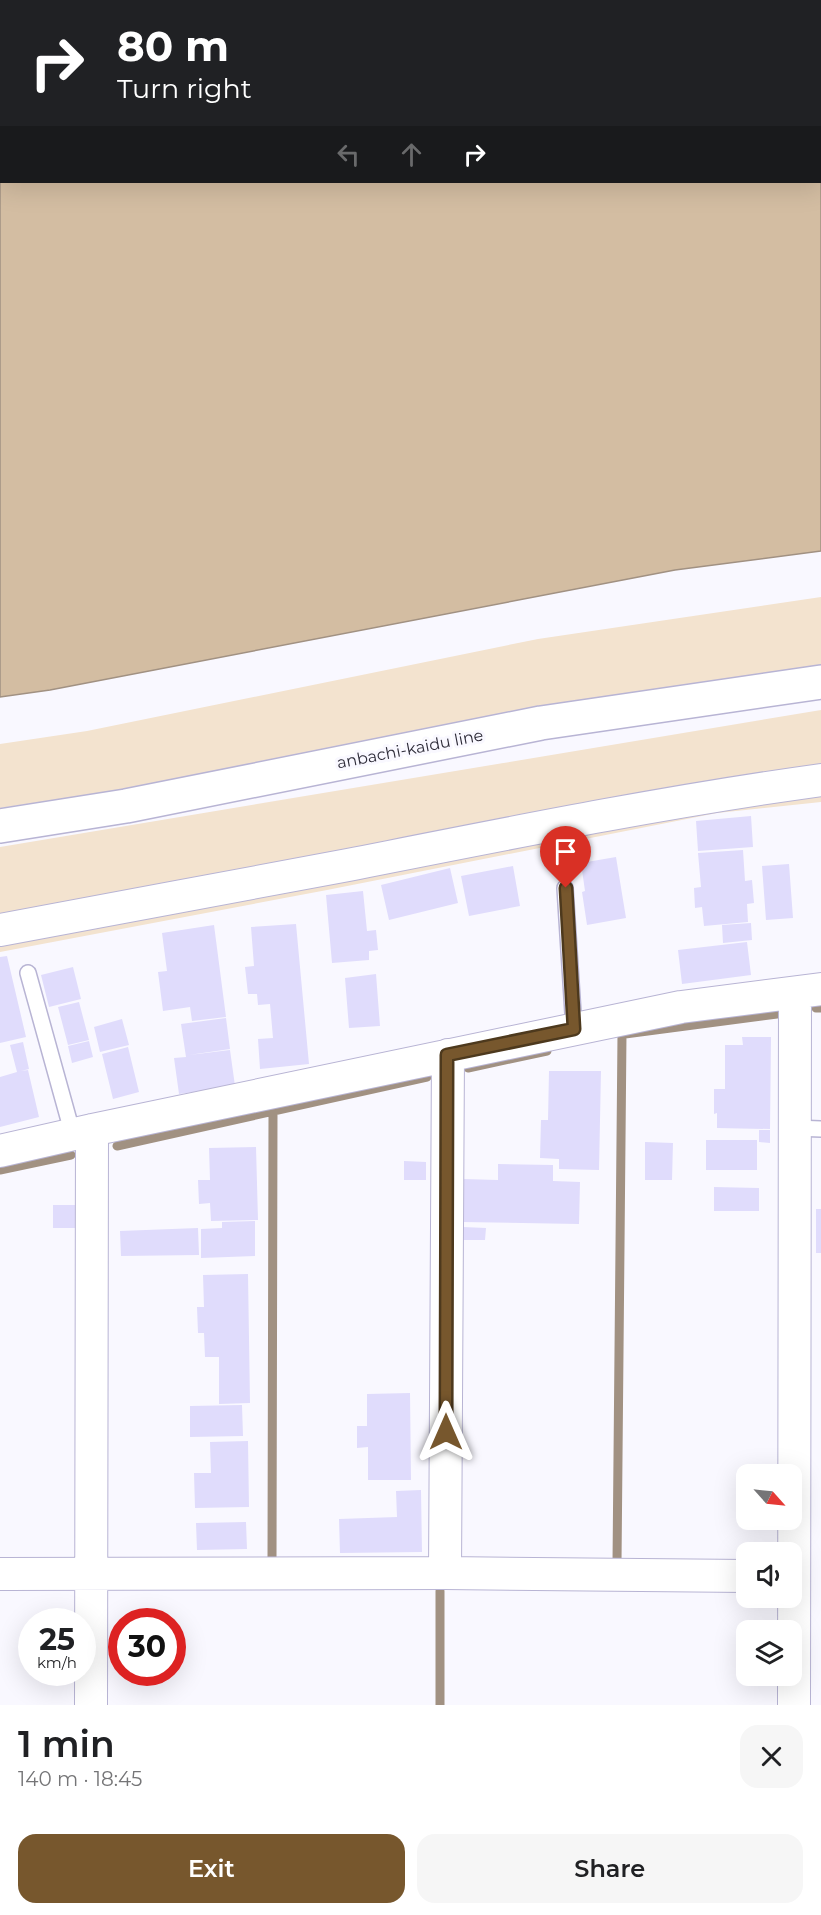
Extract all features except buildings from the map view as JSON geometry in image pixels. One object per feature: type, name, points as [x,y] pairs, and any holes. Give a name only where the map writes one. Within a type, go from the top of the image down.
[{"type":"main road","name":"anbachi-kaidu line","points":[[0,826],[126,806],[541,723],[821,682]]},
{"type":"street","points":[[0,930],[558,823],[723,794],[821,780]]},
{"type":"street","points":[[0,1151],[681,1007],[808,991],[803,1576],[794,1705]]},
{"type":"street","points":[[445,1573],[447,1055]]},
{"type":"street","points":[[82,1132],[92,1574],[91,1705]]},
{"type":"street","points":[[0,1574],[445,1573],[736,1576]]},
{"type":"lane","points":[[566,888],[574,1029]]},
{"type":"lane","points":[[27,973],[82,1132]]},
{"type":"shaded area","points":[[0,183],[821,183],[821,551],[675,570],[50,690],[0,697]]},
{"type":"shaded area","points":[[821,597],[821,665],[549,705],[122,790],[0,808],[0,744],[87,731],[538,639]]},
{"type":"shaded area","points":[[821,710],[821,772],[0,921],[0,847]]},
{"type":"shaded area","points":[[821,789],[821,802],[717,813],[0,952],[0,937]]},
{"type":"waterway","points":[[816,1008],[821,1008]]},
{"type":"waterway","points":[[625,1034],[777,1014]]},
{"type":"waterway","points":[[617,1563],[622,1034]]},
{"type":"waterway","points":[[468,1068],[547,1051]]},
{"type":"waterway","points":[[117,1146],[427,1077]]},
{"type":"waterway","points":[[272,1563],[273,1112]]},
{"type":"waterway","points":[[0,1170],[71,1155]]},
{"type":"waterway","points":[[440,1591],[440,1705]]},
{"type":"route","points":[[446,1432],[447,1055],[574,1029],[566,888]]}]
